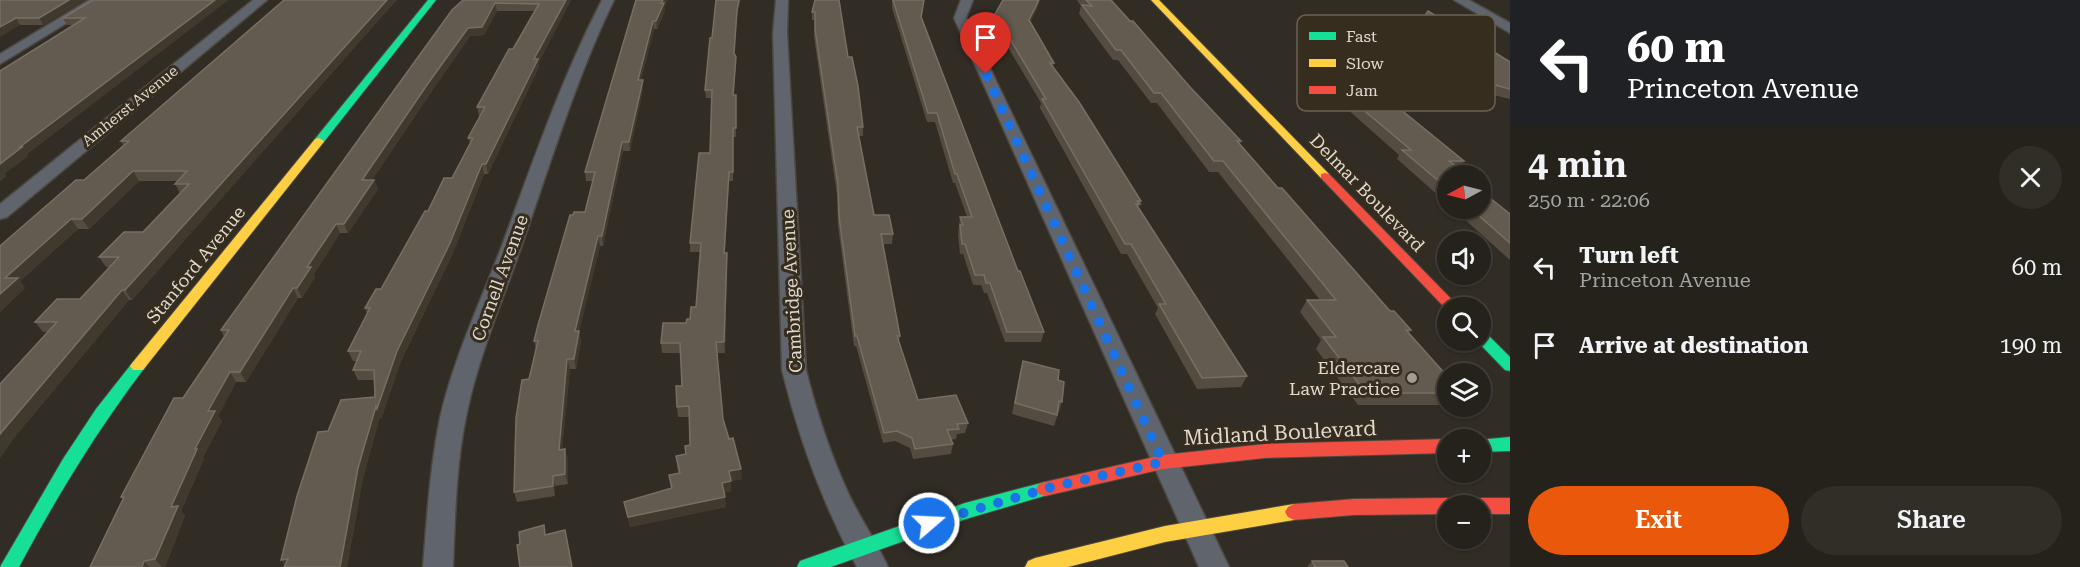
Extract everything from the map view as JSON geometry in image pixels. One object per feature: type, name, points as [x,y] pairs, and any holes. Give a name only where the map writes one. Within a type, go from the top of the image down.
[{"type":"main road","name":"Stanford Avenue","points":[[9,567],[61,475],[116,394],[432,0]]},
{"type":"main road","name":"Delmar Boulevard","points":[[1155,0],[1442,297]]},
{"type":"main road","points":[[1491,347],[1510,366]]},
{"type":"main road","points":[[1491,445],[1510,444]]},
{"type":"main road","name":"Midland Boulevard","points":[[807,567],[965,511],[1052,487],[1163,462],[1265,451],[1437,446]]},
{"type":"main road","points":[[1035,567],[1127,540],[1195,526],[1299,512],[1437,506]]},
{"type":"main road","points":[[1491,506],[1510,506]]},
{"type":"street","points":[[0,60],[98,0]]},
{"type":"street","name":"Amherst Avenue","points":[[0,213],[261,0]]},
{"type":"street","name":"Cornell Avenue","points":[[438,567],[444,480],[453,418],[465,374],[545,154],[596,24],[608,0]]},
{"type":"street","name":"Cambridge Avenue","points":[[783,0],[780,13],[780,33],[794,370],[804,414],[823,465],[837,499],[873,567]]},
{"type":"street","points":[[967,0],[960,18],[1163,462],[1214,567]]},
{"type":"street","points":[[1460,0],[1486,15]]},
{"type":"street","points":[[1495,20],[1510,29]]},
{"type":"building","points":[[0,0],[69,0],[39,18],[16,18],[0,27]]},
{"type":"building","points":[[93,0],[215,0],[0,164],[0,71],[85,18],[63,18]]},
{"type":"building","points":[[284,0],[387,0],[125,290],[122,290],[0,434],[0,384],[57,322],[35,322],[57,299],[80,299],[119,257],[99,257],[124,232],[143,232],[189,184],[175,184],[187,171],[133,171],[82,219],[71,219],[5,278],[18,278],[0,294],[0,246],[76,180],[84,180],[129,141],[121,141]]},
{"type":"building","points":[[463,0],[566,0],[534,59],[538,59],[486,164],[482,164],[450,243],[397,351],[377,409],[376,406],[358,468],[340,567],[284,567],[288,559],[281,560],[297,496],[318,432],[328,431],[341,400],[375,397],[374,370],[353,370],[361,351],[348,351],[370,308],[365,308],[376,289],[381,289],[425,211],[428,211],[444,178],[452,178],[473,138],[468,138],[485,107],[477,107],[509,49],[513,49],[539,4],[495,3],[482,27],[468,28],[429,82],[362,180],[374,180],[344,224],[336,224],[307,267],[311,267],[297,288],[293,288],[240,372],[230,372],[208,411],[215,411],[195,449],[197,449],[171,507],[178,506],[155,559],[144,561],[142,567],[90,567],[124,497],[121,497],[174,398],[183,398],[229,330],[221,330],[452,10]]},
{"type":"building","points":[[636,0],[663,0],[661,3],[664,3],[656,21],[653,21],[638,80],[643,80],[629,142],[622,142],[602,236],[598,236],[575,331],[579,331],[574,359],[567,359],[559,450],[565,449],[565,474],[553,476],[553,486],[514,492],[516,418],[522,380],[529,379],[538,341],[534,341],[538,325],[570,215],[574,212],[585,212],[595,172],[585,172]]},
{"type":"building","points":[[716,0],[739,0],[733,95],[736,95],[736,128],[733,128],[733,172],[729,172],[724,253],[727,253],[724,342],[716,342],[723,419],[729,439],[733,438],[741,469],[729,471],[731,481],[722,483],[725,497],[628,517],[624,502],[672,488],[669,475],[680,473],[676,456],[686,454],[685,446],[690,445],[689,406],[677,407],[676,386],[682,386],[680,343],[661,343],[663,323],[686,323],[687,319],[690,319],[691,307],[696,307],[701,243],[690,243],[699,153],[710,153],[712,90],[705,90]]},
{"type":"building","points":[[815,0],[839,0],[848,57],[852,57],[858,86],[863,127],[857,127],[874,215],[889,215],[893,234],[881,234],[900,336],[897,336],[918,400],[956,395],[968,423],[957,424],[959,429],[947,430],[953,444],[915,449],[912,438],[897,431],[884,433],[857,336],[855,336],[839,216],[838,185],[815,29],[815,12],[812,12]]},
{"type":"building","points":[[893,0],[924,0],[921,17],[1018,271],[1020,271],[1044,332],[1007,332],[990,283],[986,283],[984,275],[975,275],[965,244],[962,244],[960,225],[963,225],[960,217],[972,217],[957,174],[955,174],[937,113],[928,113]]},
{"type":"building","points":[[1003,0],[1039,0],[1029,20],[1054,63],[1050,63],[1079,102],[1141,201],[1137,201],[1140,204],[1136,204],[1247,376],[1202,378],[1159,304],[1166,304],[1131,244],[1125,244],[1042,99],[1046,99],[995,14]]},
{"type":"building","points":[[1086,0],[1111,0],[1130,21],[1133,21],[1241,141],[1237,141],[1278,188],[1282,188],[1390,311],[1394,311],[1411,330],[1406,330],[1437,365],[1437,393],[1366,393],[1323,337],[1336,337],[1307,300],[1336,300],[1223,161],[1214,161],[1161,93],[1154,93],[1121,50],[1116,50],[1082,5],[1092,6]]},
{"type":"building","points":[[1495,53],[1510,62],[1510,89],[1495,85]]},
{"type":"building","points":[[1365,111],[1402,111],[1464,161],[1449,161],[1454,165],[1437,165],[1437,180],[1402,150],[1411,150]]},
{"type":"building","points":[[1491,199],[1510,214],[1510,243],[1483,219],[1491,219]]},
{"type":"building","points":[[1023,361],[1059,370],[1058,380],[1064,382],[1062,402],[1059,401],[1057,415],[1015,403]]},
{"type":"building","points":[[544,525],[545,535],[565,530],[572,567],[520,567],[517,545],[520,544],[519,532]]},
{"type":"building","points":[[1312,561],[1344,561],[1348,567],[1315,567]]},
{"type":"traffic: fast","points":[[319,141],[432,0]]},
{"type":"traffic: fast","points":[[1491,347],[1510,366]]},
{"type":"traffic: fast","points":[[9,567],[69,464],[102,414],[138,366]]},
{"type":"traffic: fast","points":[[1491,445],[1510,444]]},
{"type":"traffic: fast","points":[[807,567],[965,511],[1045,489]]},
{"type":"traffic: slow","points":[[1155,0],[1325,176]]},
{"type":"traffic: slow","points":[[138,366],[319,141]]},
{"type":"traffic: slow","points":[[1035,567],[1165,534],[1294,512]]},
{"type":"traffic: jam","points":[[1325,176],[1442,297]]},
{"type":"traffic: jam","points":[[1045,489],[1163,462],[1265,451],[1437,446]]},
{"type":"traffic: jam","points":[[1294,512],[1354,507],[1437,506]]},
{"type":"traffic: jam","points":[[1491,506],[1510,506]]},
{"type":"place","name":"Eldercare Law Practice","points":[[1412,378]]},
{"type":"route","points":[[929,523],[1052,487],[1163,462],[986,74]]}]
